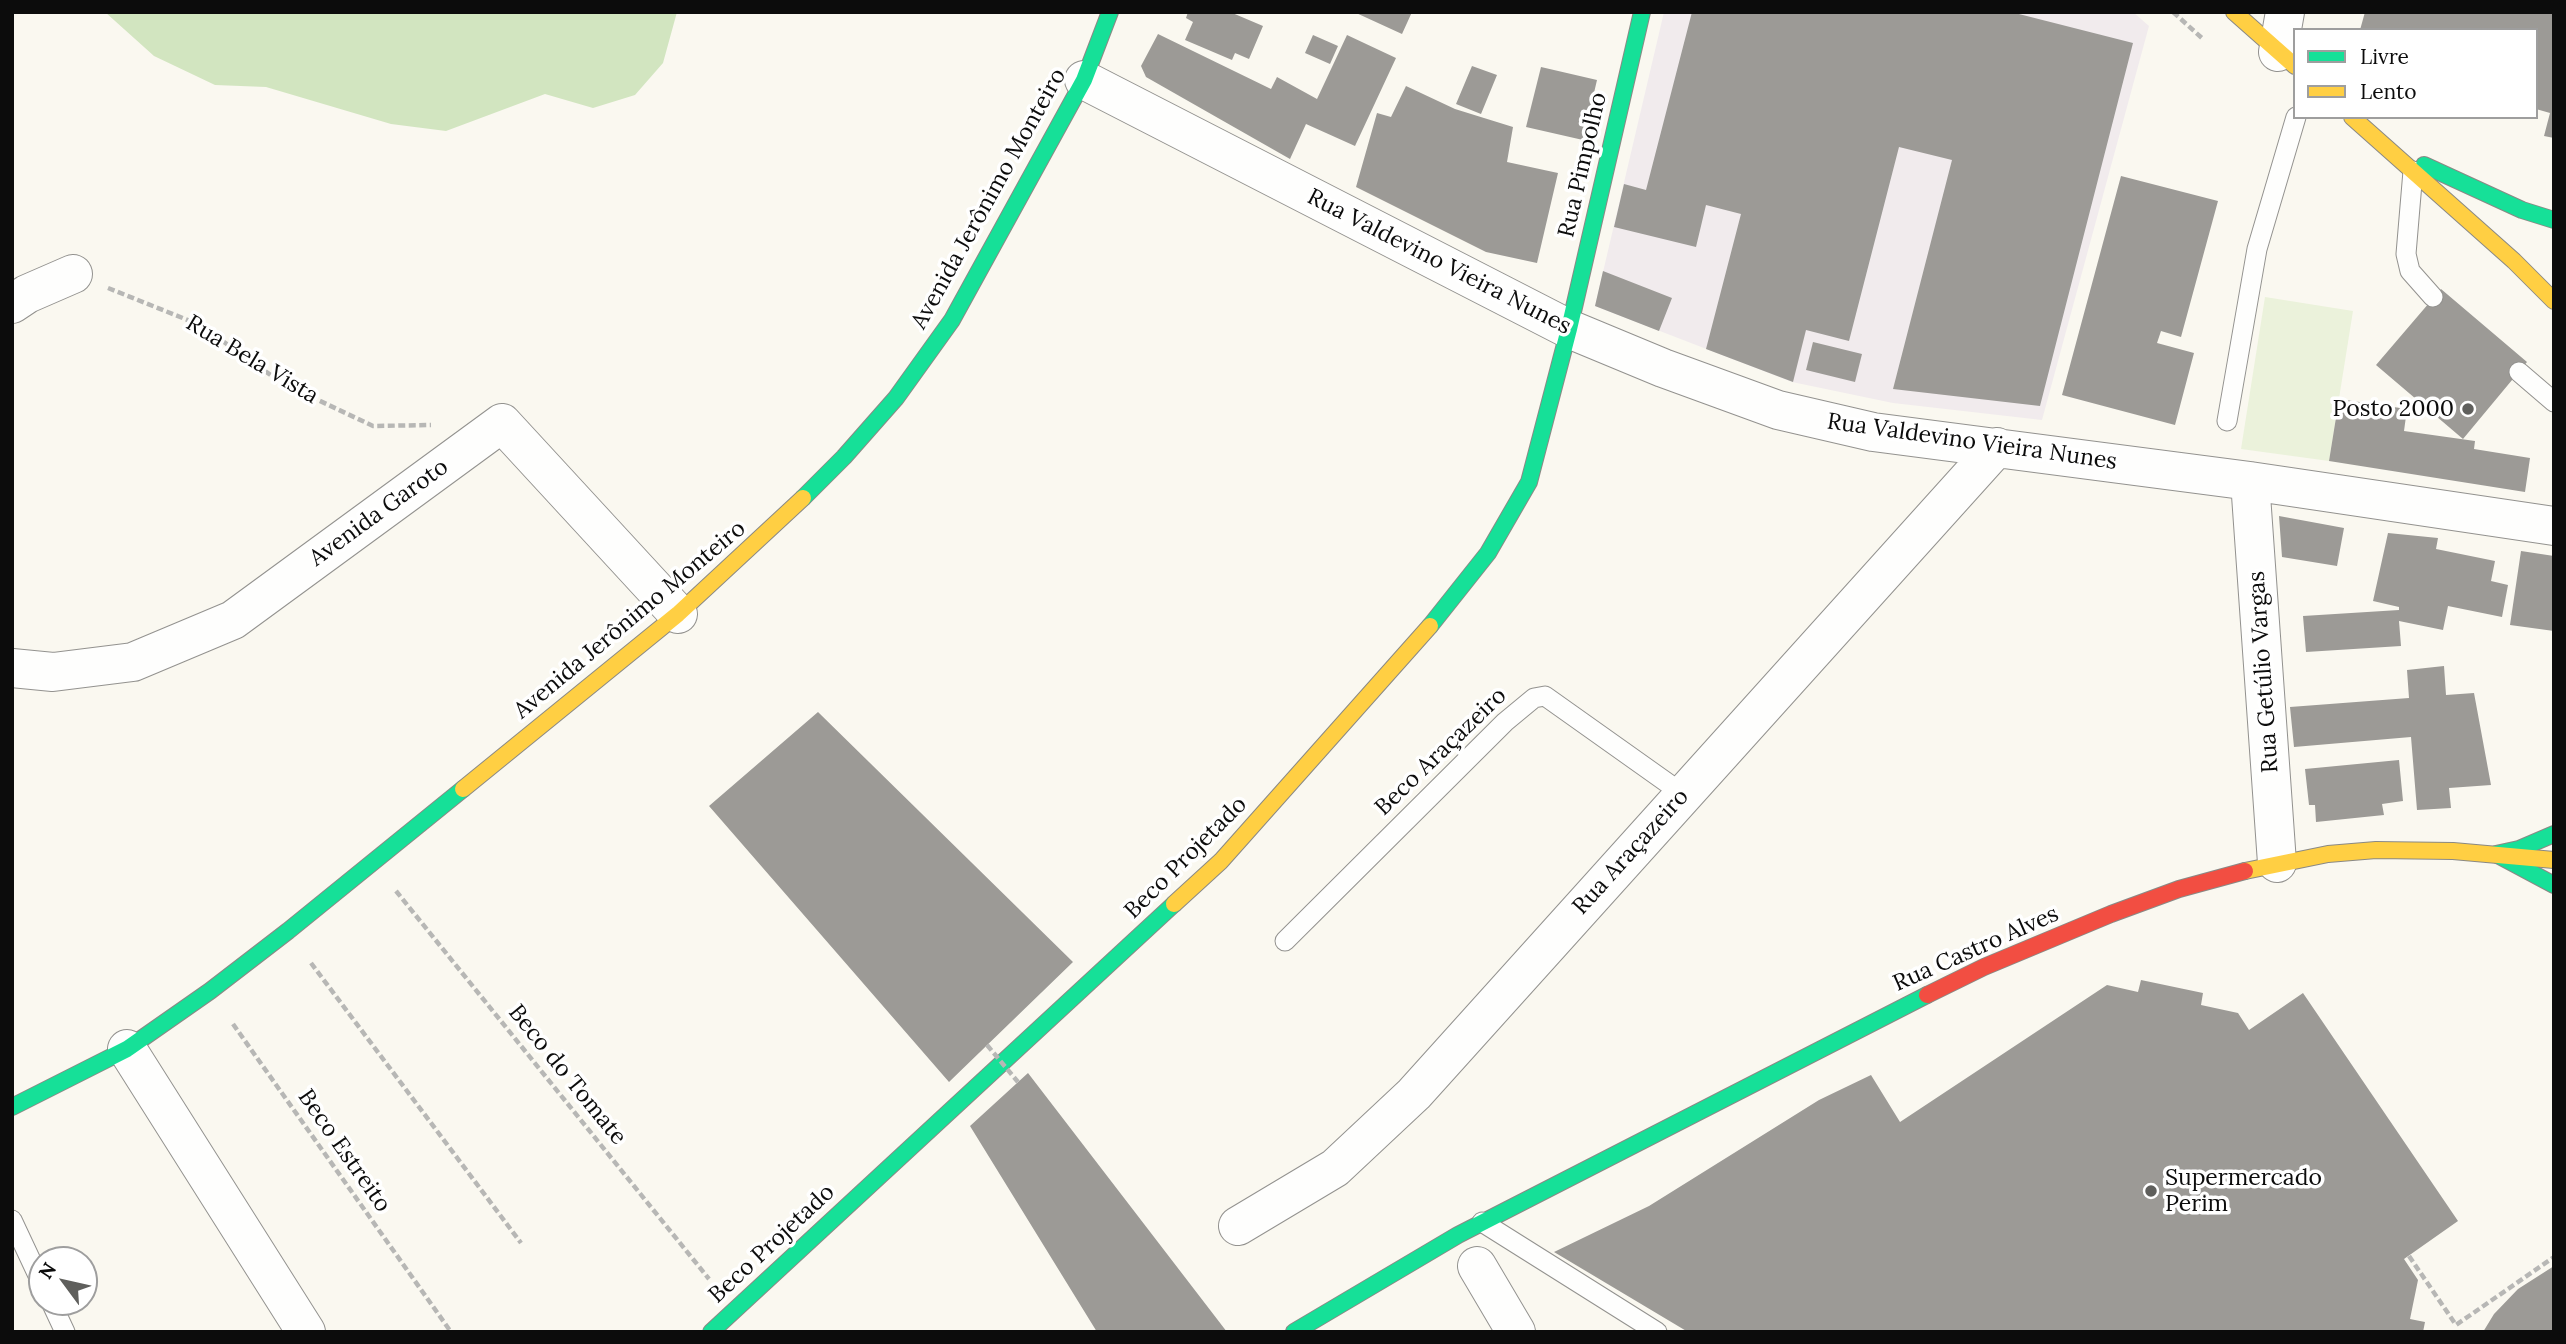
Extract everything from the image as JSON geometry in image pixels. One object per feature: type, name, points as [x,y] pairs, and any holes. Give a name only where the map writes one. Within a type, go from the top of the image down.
[{"type":"street","name":"Avenida Jerônimo Monteiro","points":[[12,1107],[127,1049],[288,931],[678,614],[788,513],[844,457],[896,398],[958,309],[1084,80],[1110,12]]},
{"type":"street","name":"Rua Pimpolho","points":[[1569,329],[1642,12]]},
{"type":"street","points":[[2234,12],[2287,59]]},
{"type":"street","points":[[2285,12],[2287,59]]},
{"type":"street","name":"Rua Valdevino Vieira Nunes","points":[[1084,80],[1569,329],[1676,373],[1778,410],[1873,432],[2250,481],[2554,526]]},
{"type":"street","points":[[2354,119],[2514,261],[2554,301]]},
{"type":"street","points":[[2384,146],[2522,210],[2554,220]]},
{"type":"street","points":[[12,304],[27,294],[73,274]]},
{"type":"street","name":"Beco Projetado","points":[[711,1332],[1221,861],[1427,630],[1488,553],[1529,482],[1569,329]]},
{"type":"street","name":"Avenida Garoto","points":[[12,668],[53,672],[134,662],[233,620],[502,423],[678,614]]},
{"type":"street","name":"Rua Araçazeiro","points":[[1238,1226],[1335,1168],[1414,1094],[1997,447]]},
{"type":"street","name":"Rua Getúlio Vargas","points":[[2250,481],[2277,863]]},
{"type":"street","points":[[2496,854],[2519,849],[2554,834]]},
{"type":"street","name":"Rua Castro Alves","points":[[1294,1332],[1468,1251],[1482,1222],[1889,1013],[1984,967],[2111,914],[2179,889],[2277,863],[2328,854],[2376,850],[2453,850],[2554,860]]},
{"type":"street","points":[[2496,854],[2554,885]]},
{"type":"street","points":[[127,1049],[306,1332]]},
{"type":"street","points":[[1468,1251],[1516,1332]]},
{"type":"lane","points":[[2227,421],[2257,249],[2295,119]]},
{"type":"lane","points":[[2413,172],[2406,254],[2410,271],[2433,297]]},
{"type":"lane","points":[[2519,372],[2554,402]]},
{"type":"lane","name":"Beco Araçazeiro","points":[[1285,941],[1504,722],[1534,698],[1545,696],[1683,794]]},
{"type":"lane","points":[[12,1220],[28,1254]]},
{"type":"lane","points":[[1482,1222],[1657,1332]]},
{"type":"lane","points":[[58,1316],[65,1332]]},
{"type":"path","points":[[2172,12],[2205,41]]},
{"type":"path","name":"Rua Bela Vista","points":[[73,274],[200,325],[282,383],[373,426],[438,425]]},
{"type":"path","name":"Beco do Tomate","points":[[373,862],[734,1310]]},
{"type":"path","points":[[288,931],[521,1243]]},
{"type":"path","name":"Beco Estreito","points":[[209,991],[451,1332]]},
{"type":"path","points":[[987,1045],[1018,1082]]},
{"type":"path","points":[[2409,1256],[2456,1325],[2554,1257]]},
{"type":"shaded area","points":[[1664,12],[2133,12],[2149,26],[2042,420],[1893,403],[1792,382],[1595,306]]},
{"type":"green space","points":[[105,12],[677,12],[663,63],[635,95],[593,108],[545,94],[446,131],[391,124],[266,87],[215,85],[154,56]]},
{"type":"green space","points":[[2265,297],[2353,311],[2329,461],[2241,449]]},
{"type":"building","points":[[1188,12],[1230,12],[1263,26],[1249,59],[1235,53],[1232,60],[1185,40],[1193,22],[1186,18]]},
{"type":"building","points":[[1354,12],[1412,12],[1402,34]]},
{"type":"building","points":[[1692,12],[2011,12],[2133,43],[2040,406],[1893,389],[1952,160],[1899,147],[1849,341],[1806,330],[1793,382],[1706,349],[1741,214],[1706,205],[1696,247],[1614,227],[1624,184],[1646,190]]},
{"type":"building","points":[[2365,12],[2554,12],[2554,138],[2544,136],[2550,113],[2538,110],[2538,28],[2361,28]]},
{"type":"building","points":[[1158,34],[1271,89],[1277,77],[1317,99],[1347,35],[1396,58],[1355,146],[1306,124],[1290,159],[1146,77],[1141,66]]},
{"type":"building","points":[[1313,35],[1338,46],[1330,64],[1305,53]]},
{"type":"building","points":[[1472,66],[1497,75],[1481,114],[1456,104]]},
{"type":"building","points":[[1541,67],[1597,80],[1583,140],[1526,127]]},
{"type":"building","points":[[1406,86],[1455,109],[1513,127],[1507,162],[1558,173],[1537,263],[1486,252],[1356,187],[1377,113],[1391,117]]},
{"type":"building","points":[[2121,176],[2218,201],[2181,337],[2161,331],[2157,343],[2194,353],[2175,425],[2062,395]]},
{"type":"building","points":[[1603,271],[1672,298],[1659,331],[1595,306]]},
{"type":"building","points":[[2441,289],[2527,362],[2463,439],[2376,365]]},
{"type":"building","points":[[1813,342],[1862,354],[1855,382],[1806,370]]},
{"type":"building","points":[[2339,399],[2407,409],[2404,431],[2475,441],[2474,449],[2530,458],[2525,492],[2329,461]]},
{"type":"building","points":[[2279,516],[2344,528],[2337,566],[2282,557]]},
{"type":"building","points":[[2388,533],[2438,538],[2436,549],[2495,561],[2491,581],[2508,585],[2502,617],[2448,606],[2443,630],[2399,621],[2401,646],[2306,652],[2303,616],[2399,610],[2399,607],[2373,601]]},
{"type":"building","points":[[2521,551],[2554,556],[2554,631],[2510,625]]},
{"type":"building","points":[[2444,666],[2446,695],[2474,693],[2491,785],[2449,788],[2451,808],[2417,810],[2411,737],[2294,747],[2290,707],[2409,698],[2407,670]]},
{"type":"building","points":[[818,712],[1073,962],[949,1082],[709,806]]},
{"type":"building","points":[[2399,760],[2403,801],[2382,804],[2384,815],[2316,822],[2315,805],[2309,805],[2305,769]]},
{"type":"building","points":[[2141,980],[2203,993],[2201,1005],[2238,1013],[2249,1030],[2303,993],[2458,1221],[2404,1259],[2418,1280],[2410,1319],[2425,1322],[2423,1332],[1688,1332],[1554,1252],[1649,1206],[1819,1100],[1871,1075],[1900,1122],[2107,985],[2138,992]]},
{"type":"building","points":[[1028,1073],[1227,1332],[1097,1332],[970,1126]]},
{"type":"building","points":[[2554,1266],[2554,1332],[2483,1332],[2494,1314],[2518,1289]]},
{"type":"traffic: fast","points":[[803,498],[844,457],[896,398],[952,320],[1084,80],[1110,12]]},
{"type":"traffic: fast","points":[[1430,626],[1488,553],[1529,482],[1569,329],[1642,12]]},
{"type":"traffic: fast","points":[[2424,165],[2522,210],[2554,220]]},
{"type":"traffic: fast","points":[[12,1107],[127,1049],[210,991],[463,789]]},
{"type":"traffic: fast","points":[[2496,854],[2519,849],[2554,834]]},
{"type":"traffic: fast","points":[[2496,854],[2554,885]]},
{"type":"traffic: fast","points":[[711,1332],[1174,904]]},
{"type":"traffic: fast","points":[[1294,1332],[1458,1235],[1927,995]]},
{"type":"traffic: slow","points":[[2234,12],[2293,64]]},
{"type":"traffic: slow","points":[[2354,119],[2514,261],[2554,301]]},
{"type":"traffic: slow","points":[[463,789],[678,614],[803,498]]},
{"type":"traffic: slow","points":[[1174,904],[1221,861],[1430,626]]},
{"type":"traffic: slow","points":[[2245,871],[2328,854],[2376,850],[2453,851],[2554,860]]},
{"type":"traffic: jam","points":[[1927,995],[1984,967],[2111,914],[2179,889],[2245,871]]},
{"type":"place","name":"Posto 2000","points":[[2468,409]]},
{"type":"place","name":"Supermercado Perim","points":[[2151,1191]]}]
